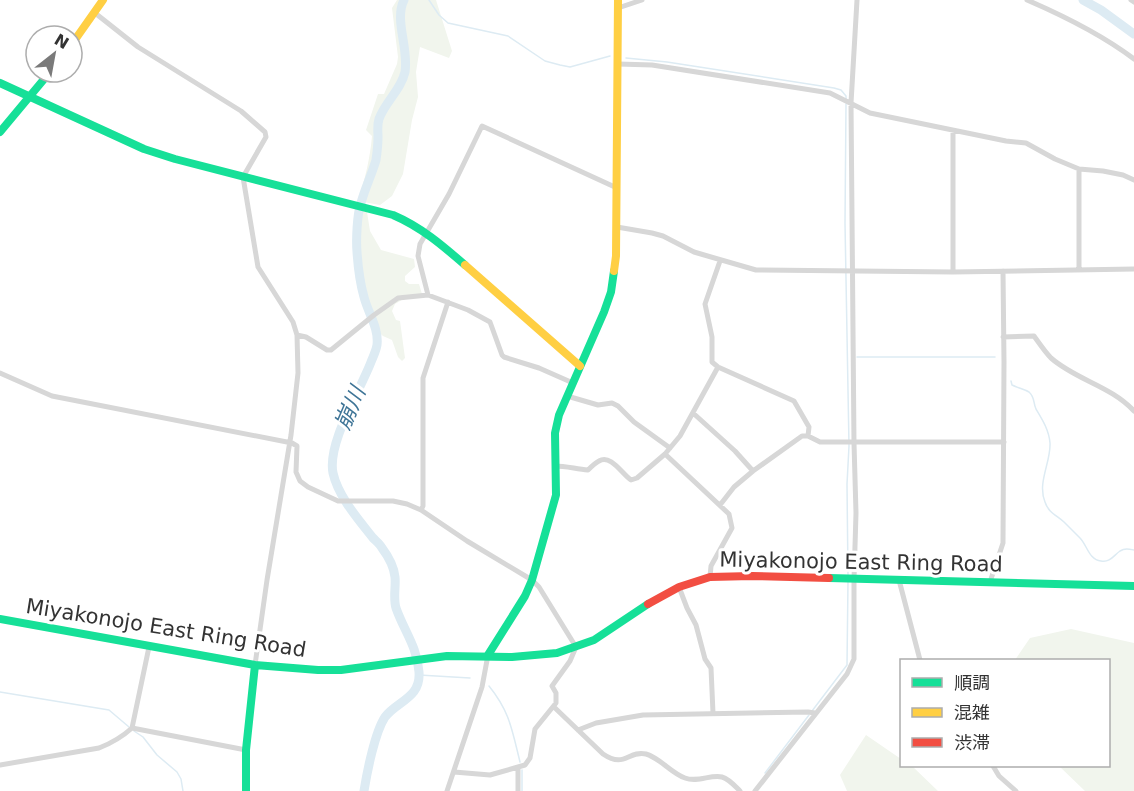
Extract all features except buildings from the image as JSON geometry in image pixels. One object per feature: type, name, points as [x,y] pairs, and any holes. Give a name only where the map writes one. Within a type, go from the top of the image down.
[{"type":"street","points":[[84,28],[103,0]]},
{"type":"street","points":[[447,791],[482,687],[488,656],[525,596],[532,580],[554,503],[555,433],[559,416],[611,292],[616,264],[618,188],[618,4],[642,0]]},
{"type":"street","points":[[756,791],[847,674],[854,659],[849,579],[856,513],[850,103],[857,0]]},
{"type":"street","points":[[1027,0],[1075,22],[1134,59]]},
{"type":"street","points":[[95,13],[138,47],[241,111],[265,132],[266,137],[243,177],[258,267],[293,322],[297,335],[297,382],[291,435],[255,665],[246,750],[246,791]]},
{"type":"street","points":[[618,64],[652,65],[830,93],[870,113],[953,131],[1026,143],[1054,159],[1079,169],[1113,173],[1134,180]]},
{"type":"street","points":[[0,83],[144,149],[189,164],[405,220],[427,232],[580,366]]},
{"type":"street","points":[[0,132],[40,84]]},
{"type":"street","points":[[428,295],[418,256],[420,244],[449,194],[482,126],[618,188]]},
{"type":"street","points":[[952,272],[953,131]]},
{"type":"street","points":[[1079,169],[1080,269]]},
{"type":"street","points":[[617,227],[663,236],[693,252],[756,270],[952,272],[1134,269]]},
{"type":"street","points":[[720,261],[705,304],[712,337],[712,362],[718,368],[794,401],[809,427],[808,436]]},
{"type":"street","points":[[990,582],[1003,543],[1003,271]]},
{"type":"street","points":[[297,335],[306,337],[327,350],[331,350],[398,297],[428,295],[468,310],[490,322],[504,357],[539,368],[573,383]]},
{"type":"street","points":[[421,510],[423,506],[423,378],[448,302]]},
{"type":"street","points":[[1004,337],[1034,336],[1050,357],[1125,401],[1134,411]]},
{"type":"street","points":[[555,466],[588,470],[606,459],[631,480],[637,478],[665,454],[680,436],[718,368]]},
{"type":"street","points":[[0,373],[52,396],[292,443],[297,446],[296,472],[300,481],[316,492],[338,501],[393,501],[407,504],[421,510],[532,580],[576,647],[570,661],[552,686],[557,698],[554,707],[535,729],[530,758],[525,765],[490,775],[454,772]]},
{"type":"street","points":[[567,396],[597,405],[612,403],[618,406],[634,422],[670,448]]},
{"type":"street","points":[[693,413],[735,451],[753,471]]},
{"type":"street","points":[[720,505],[734,487],[753,471],[802,436],[808,436],[820,442],[1004,442]]},
{"type":"street","points":[[665,454],[729,514],[732,528],[711,566],[710,577]]},
{"type":"street","name":"Miyakonojo East Ring Road","points":[[0,619],[255,665],[341,670],[447,656],[512,657],[557,653],[594,640],[649,603],[679,587],[710,577],[1134,585]]},
{"type":"street","points":[[898,580],[920,659]]},
{"type":"street","points":[[679,587],[700,635],[705,659],[711,668],[713,713]]},
{"type":"street","points":[[0,765],[99,748],[113,742],[132,728],[149,647]]},
{"type":"street","points":[[554,707],[611,760],[620,760],[642,753],[686,779],[697,780],[721,776],[740,791]]},
{"type":"street","points":[[578,730],[596,723],[627,717],[713,713],[815,713]]},
{"type":"street","points":[[132,728],[246,750]]},
{"type":"street","points":[[518,767],[518,791]]},
{"type":"street","points":[[994,767],[999,776],[1016,791]]},
{"type":"shaded area","points":[[397,0],[436,0],[452,51],[449,58],[420,47],[416,72],[418,97],[403,174],[392,196],[380,205],[358,201],[367,169],[372,136],[366,130],[378,94],[384,94],[397,64],[392,8]]},
{"type":"shaded area","points":[[357,210],[367,212],[370,231],[381,250],[414,259],[415,267],[405,276],[405,281],[409,284],[419,284],[422,294],[405,298],[395,304],[392,311],[396,320],[400,321],[405,358],[402,361],[398,357],[392,340],[380,333],[365,298],[358,254]]},
{"type":"shaded area","points":[[1071,629],[1134,643],[1134,791],[1085,791],[1060,767],[1110,767],[1110,659],[1016,659],[1030,638]]},
{"type":"shaded area","points":[[866,735],[900,758],[900,767],[913,767],[938,791],[847,791],[840,775]]},
{"type":"waterway","name":"崩川","points":[[364,791],[372,752],[381,724],[385,717],[412,693],[419,681],[416,654],[396,608],[395,577],[392,566],[381,547],[344,499],[333,473],[332,461],[339,432],[377,345],[375,327],[360,281],[357,227],[364,192],[376,160],[379,119],[400,85],[405,72],[400,16],[404,0]]},
{"type":"waterway","points":[[429,0],[439,15],[448,23],[508,36],[545,61],[570,67],[610,56]]},
{"type":"waterway","points":[[1083,0],[1134,34]]},
{"type":"waterway","points":[[626,58],[667,62],[834,88],[841,90],[846,99]]},
{"type":"waterway","points":[[846,104],[848,576]]},
{"type":"waterway","points":[[857,357],[995,357]]},
{"type":"waterway","points":[[1011,381],[1012,385],[1031,394],[1048,434],[1050,450],[1043,480],[1043,495],[1048,508],[1080,538],[1097,560],[1107,561],[1122,550],[1134,550]]},
{"type":"waterway","points":[[812,711],[847,665],[848,581]]},
{"type":"waterway","points":[[419,675],[470,678]]},
{"type":"waterway","points":[[489,686],[506,713],[520,762]]},
{"type":"waterway","points":[[0,692],[109,710],[129,727]]},
{"type":"waterway","points":[[765,773],[809,715]]},
{"type":"waterway","points":[[134,731],[143,737],[157,755],[177,772],[183,791]]},
{"type":"waterway","points":[[522,770],[522,791]]},
{"type":"traffic: fast","points":[[0,83],[144,149],[393,215],[422,231],[465,265]]},
{"type":"traffic: fast","points":[[0,132],[40,84]]},
{"type":"traffic: fast","points":[[488,655],[525,596],[532,580],[556,495],[555,433],[559,415],[604,312],[611,292],[614,271]]},
{"type":"traffic: fast","points":[[829,578],[1134,586]]},
{"type":"traffic: fast","points":[[0,619],[255,665],[341,670],[447,656],[512,657],[557,653],[594,640],[648,604]]},
{"type":"traffic: fast","points":[[246,791],[246,750],[255,665]]},
{"type":"traffic: slow","points":[[84,27],[103,0]]},
{"type":"traffic: slow","points":[[614,271],[618,0]]},
{"type":"traffic: slow","points":[[465,265],[580,366]]},
{"type":"traffic: jam","points":[[648,604],[679,587],[710,577],[829,578]]}]
